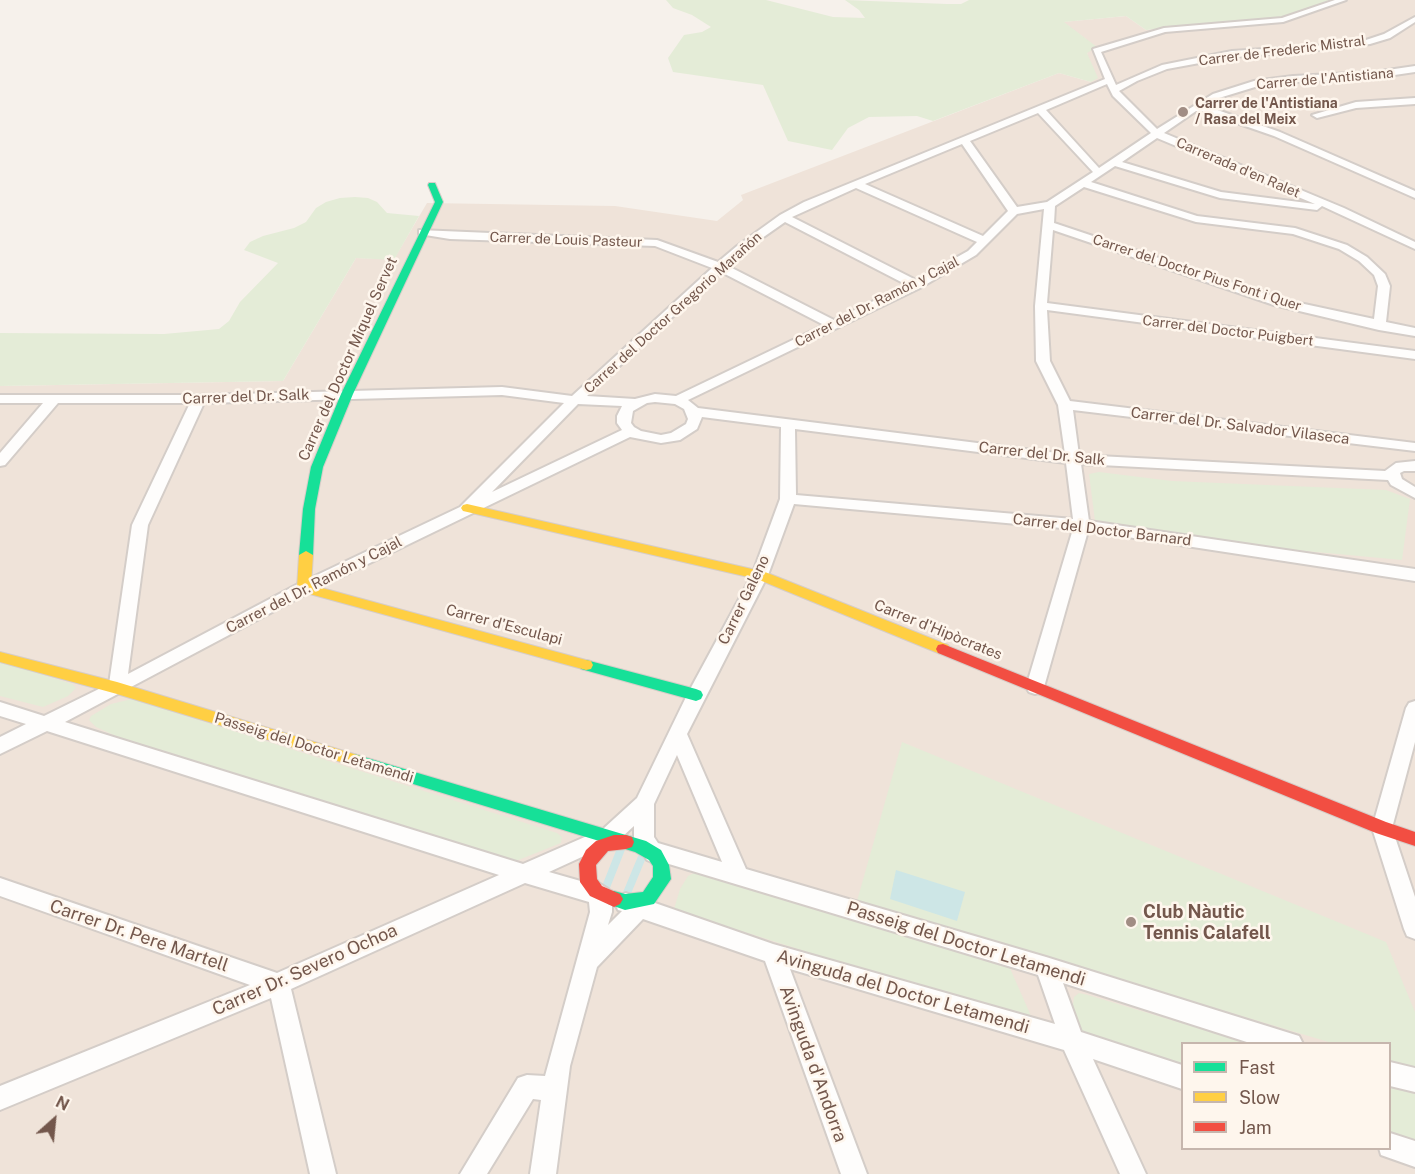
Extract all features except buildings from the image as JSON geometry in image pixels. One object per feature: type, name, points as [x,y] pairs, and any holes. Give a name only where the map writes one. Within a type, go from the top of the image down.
[{"type":"street","name":"Carrerada d'en Ralet","points":[[1342,0],[1283,20],[1164,30],[1095,51],[1112,85],[1157,134],[1340,210],[1415,246]]},
{"type":"street","name":"Carrer de Frederic Mistral","points":[[1112,85],[1165,67],[1232,54],[1344,46],[1367,42],[1387,36],[1415,19]]},
{"type":"street","name":"Carrer de l'Antistiana","points":[[1157,134],[1216,96],[1254,84],[1374,75],[1415,69]]},
{"type":"street","name":"Carrer del Doctor Gregorio Marañón","points":[[467,508],[575,400],[741,248],[784,217],[808,204],[1040,109],[1112,85]]},
{"type":"street","points":[[1317,115],[1356,105],[1415,101]]},
{"type":"street","points":[[1200,107],[1277,134],[1415,195]]},
{"type":"street","points":[[1040,109],[1098,172]]},
{"type":"street","points":[[964,140],[1014,211],[1050,205],[1157,134]]},
{"type":"street","points":[[1113,162],[1220,195],[1340,210]]},
{"type":"street","points":[[1083,183],[1197,219],[1295,231],[1344,247],[1379,274],[1384,286],[1379,326]]},
{"type":"street","points":[[857,184],[985,241]]},
{"type":"street","name":"Carrer del Doctor Miquel Servet","points":[[304,588],[309,509],[317,467],[348,394],[439,202],[432,185]]},
{"type":"street","points":[[1035,687],[1082,525],[1065,405],[1043,361],[1041,306],[1050,205]]},
{"type":"street","name":"Carrer del Dr. Ramón y Cajal","points":[[678,400],[916,285],[972,253],[1014,211]]},
{"type":"street","points":[[784,217],[916,285]]},
{"type":"street","name":"Carrer del Doctor Pius Font i Quer","points":[[1050,225],[1244,291],[1379,326],[1415,332]]},
{"type":"street","name":"Carrer de Louis Pasteur","points":[[423,232],[450,236],[657,243],[720,267],[834,325]]},
{"type":"street","name":"Carrer del Doctor Puigbert","points":[[1041,306],[1415,355]]},
{"type":"street","name":"Carrer del Dr. Salk","points":[[0,399],[199,399],[502,391],[575,400],[635,404]]},
{"type":"street","points":[[655,398],[678,400],[694,412],[695,419],[692,426],[675,437],[648,438],[631,431],[624,423],[627,409],[635,404],[655,398]]},
{"type":"street","points":[[0,462],[54,399]]},
{"type":"street","points":[[117,688],[140,525],[199,399]]},
{"type":"street","name":"Carrer del Dr. Salvador Vilaseca","points":[[1065,405],[1415,447]]},
{"type":"street","name":"Carrer del Dr. Salk","points":[[694,412],[1073,459],[1392,476]]},
{"type":"street","name":"Carrer Galeno","points":[[636,846],[644,804],[696,695],[760,575],[788,499],[788,423]]},
{"type":"street","name":"Carrer del Dr. Ramón y Cajal","points":[[0,746],[117,688],[304,588],[631,431]]},
{"type":"street","points":[[1415,466],[1395,468],[1392,476],[1402,487],[1415,493]]},
{"type":"street","name":"Carrer del Doctor Barnard","points":[[788,499],[1082,525],[1415,575]]},
{"type":"street","name":"Carrer d'Hipòcrates","points":[[467,508],[760,575],[1382,828],[1415,839]]},
{"type":"street","name":"Carrer d'Esculapi","points":[[304,588],[696,695]]},
{"type":"street","name":"Passeig del Doctor Letamendi","points":[[0,657],[117,688],[636,846],[1046,967],[1285,1042]]},
{"type":"street","points":[[1415,708],[1382,828],[1415,929]]},
{"type":"street","points":[[0,709],[522,873],[617,897]]},
{"type":"street","points":[[678,735],[739,876]]},
{"type":"street","name":"Carrer Galeno","points":[[592,855],[636,846],[644,838],[644,804]]},
{"type":"street","points":[[543,1174],[554,1088],[601,912],[601,903],[617,897],[657,890],[662,879],[661,865],[636,846]]},
{"type":"street","name":"Carrer Dr. Severo Ochoa","points":[[0,1098],[278,984],[522,873],[636,846]]},
{"type":"street","points":[[592,855],[587,864],[617,897]]},
{"type":"street","name":"Carrer Dr. Pere Martell","points":[[0,887],[278,984]]},
{"type":"street","points":[[585,965],[617,897]]},
{"type":"street","name":"Avinguda del Doctor Letamendi","points":[[617,897],[773,954],[1072,1041],[1181,1077]]},
{"type":"street","name":"Avinguda d'Andorra","points":[[773,954],[854,1174]]},
{"type":"street","points":[[1046,967],[1072,1041],[1133,1174]]},
{"type":"street","points":[[278,984],[289,1022],[323,1174]]},
{"type":"street","points":[[1391,1074],[1415,1080]]},
{"type":"street","points":[[473,1174],[527,1087],[554,1088]]},
{"type":"street","points":[[1391,1147],[1415,1154]]},
{"type":"shaded area","points":[[1330,0],[1415,0],[1415,1174],[0,1174],[0,386],[283,381],[356,258],[394,259],[427,203],[615,206],[717,221],[743,200],[741,195],[1059,73],[1091,82],[1087,52],[1096,47],[1063,22],[1126,16],[1146,30],[1282,17]]},
{"type":"green space","points":[[666,0],[766,0],[833,17],[865,18],[859,10],[845,0],[961,4],[969,0],[1330,0],[1282,17],[1146,30],[1126,16],[1064,22],[1097,47],[1087,53],[1098,78],[1091,82],[1059,73],[933,121],[917,116],[869,117],[848,128],[832,150],[788,141],[763,85],[673,72],[668,58],[684,35],[702,32],[711,27],[692,15],[673,8]]},
{"type":"green space","points":[[355,197],[368,198],[377,202],[387,213],[419,216],[394,260],[356,258],[283,381],[0,386],[0,333],[164,334],[219,329],[229,321],[240,302],[278,263],[244,250],[250,242],[306,222],[316,208],[326,202]]},
{"type":"green space","points":[[1099,472],[1172,481],[1386,490],[1410,499],[1402,560],[1284,549],[1095,521],[1089,474]]},
{"type":"green space","points":[[0,661],[72,684],[76,688],[68,696],[43,707],[0,696]]},
{"type":"green space","points":[[132,699],[557,833],[562,837],[561,843],[516,861],[116,736],[96,727],[89,720],[91,716],[111,704]]},
{"type":"green space","name":"Club Nàutic Tennis Calafell","points":[[902,742],[1386,942],[1415,1012],[1415,1068],[1391,1061],[1391,1042],[1329,1042],[857,901]]},
{"type":"green space","points":[[694,873],[1009,966],[1031,1016],[1031,1023],[713,922],[679,914],[674,909],[680,889],[688,876]]},
{"type":"green space","points":[[1079,993],[1088,995],[1245,1042],[1181,1042],[1181,1070],[1102,1044],[1082,1034],[1075,1020],[1074,997]]},
{"type":"green space","points":[[1391,1087],[1415,1094],[1415,1143],[1391,1135]]},
{"type":"water","points":[[896,870],[965,892],[957,921],[890,899]]},
{"type":"waterway","points":[[606,887],[621,849]]},
{"type":"waterway","points":[[627,893],[642,857]]},
{"type":"traffic: fast","points":[[306,555],[309,509],[317,467],[347,394],[439,202],[432,185]]},
{"type":"traffic: fast","points":[[586,665],[696,695]]},
{"type":"traffic: fast","points":[[354,760],[640,846],[655,855],[661,865],[662,879],[648,899],[625,902],[614,899]]},
{"type":"traffic: slow","points":[[467,508],[760,575],[943,649]]},
{"type":"traffic: slow","points":[[306,555],[304,588],[586,665]]},
{"type":"traffic: slow","points":[[0,657],[117,688],[354,760]]},
{"type":"traffic: jam","points":[[943,649],[1382,828],[1415,839]]},
{"type":"traffic: jam","points":[[614,899],[596,891],[589,882],[587,864],[592,855],[602,846],[614,842],[626,842]]},
{"type":"place","name":"Carrer de l'Antistiana / Rasa del Meix","points":[[1183,112]]},
{"type":"place","name":"Club Nàutic Tennis Calafell","points":[[1131,922]]}]
